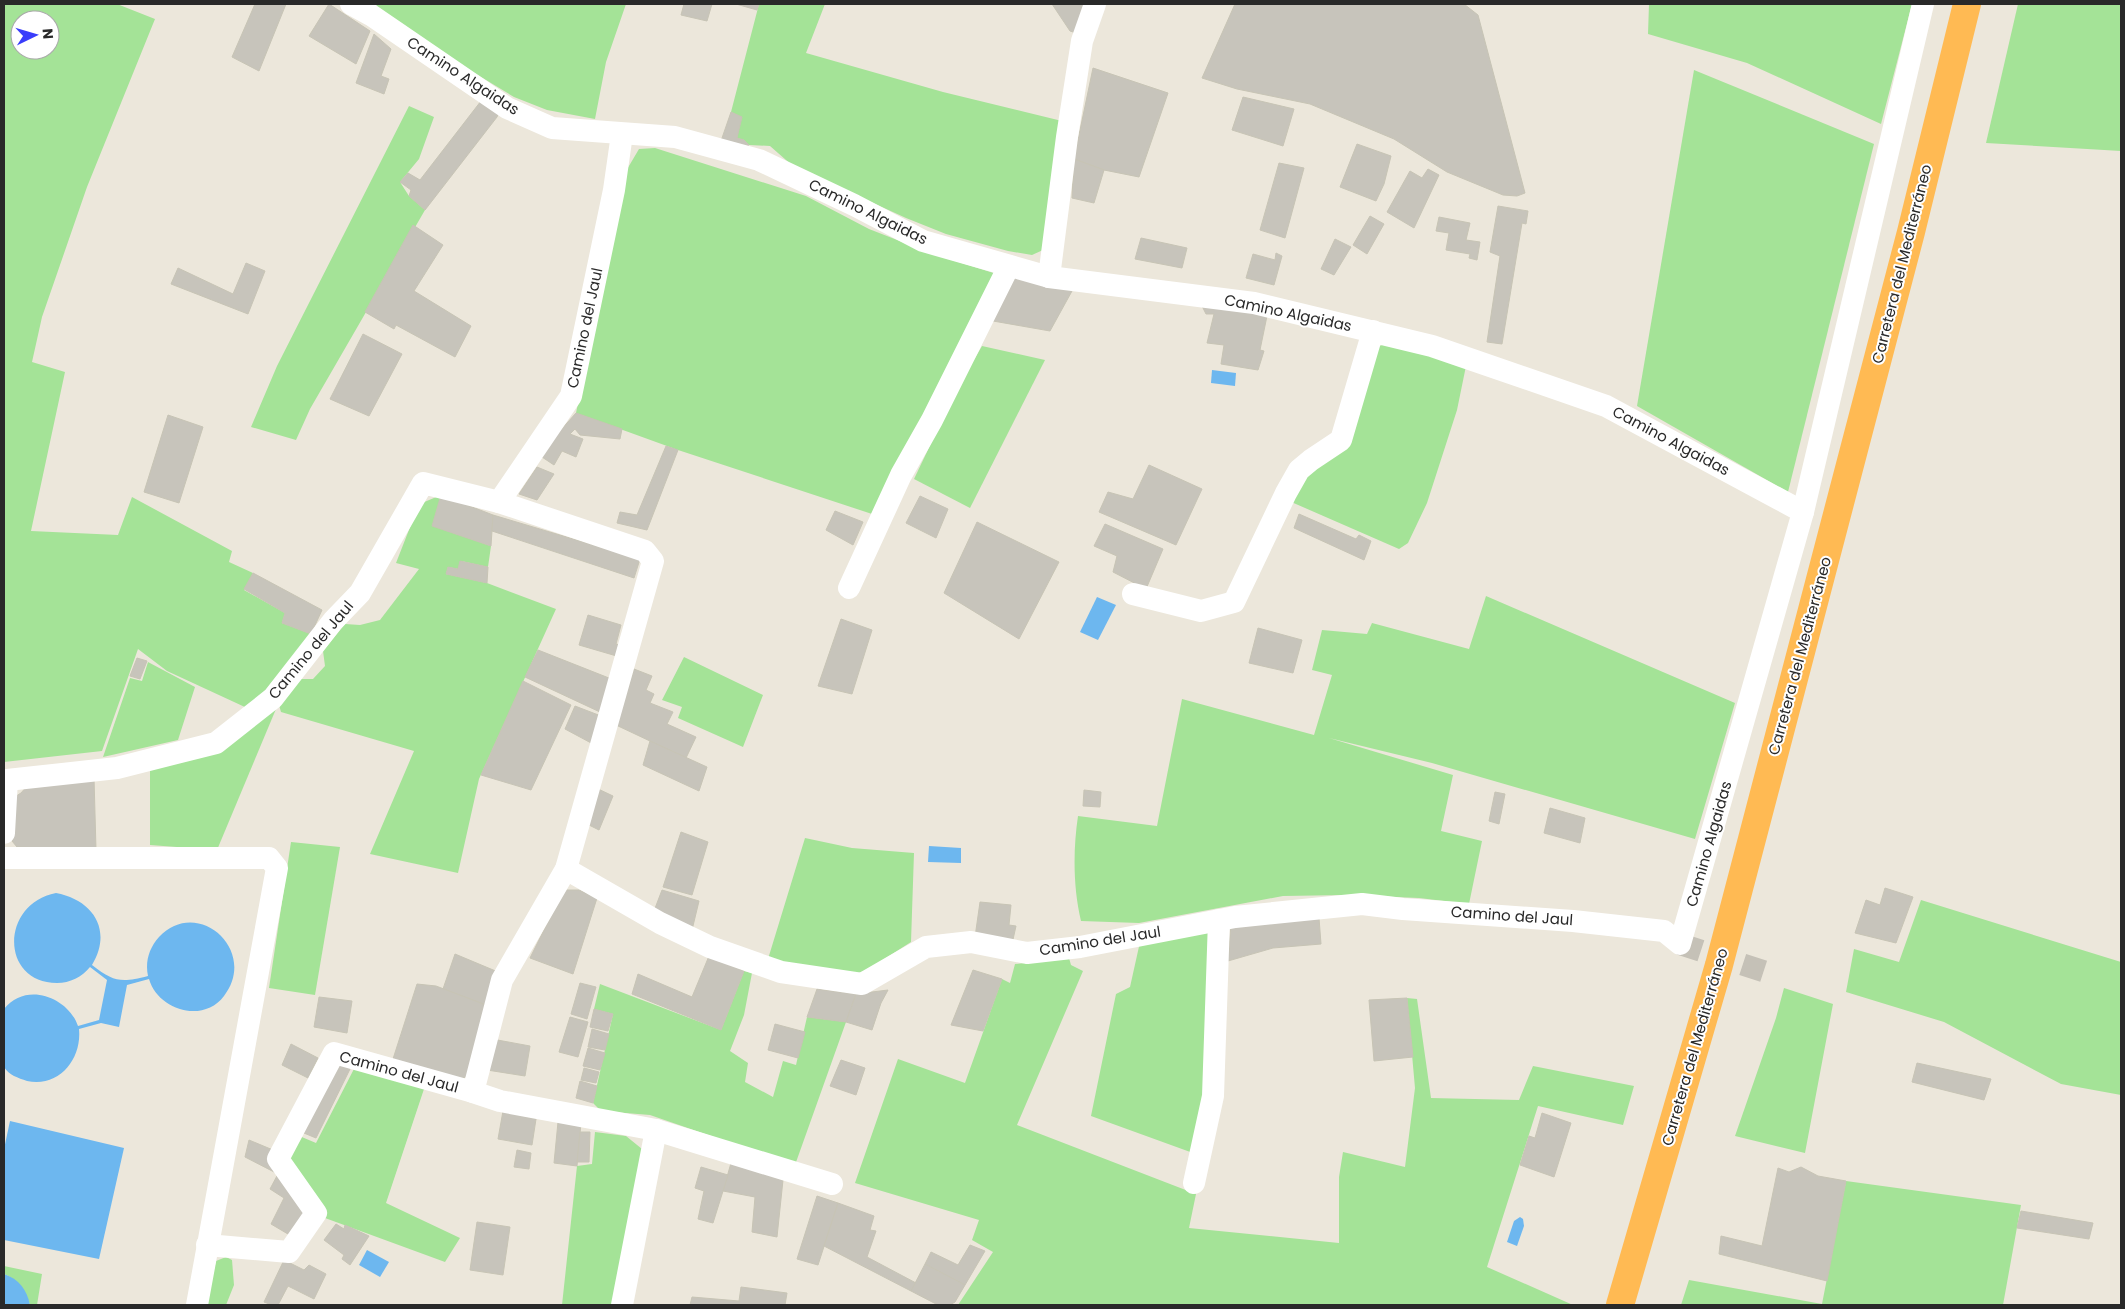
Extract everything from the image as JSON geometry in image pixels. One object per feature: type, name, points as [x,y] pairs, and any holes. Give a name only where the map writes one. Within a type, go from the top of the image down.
[{"type":"highway","name":"Carretera del Mediterráneo","points":[[1620,1305],[1722,955],[1911,232],[1967,4]]},
{"type":"street","name":"Camino Algaidas","points":[[351,4],[507,108],[552,128],[674,137],[759,160],[854,205],[923,241],[1049,277],[1254,303],[1432,346],[1606,406],[1803,512],[1680,944]]},
{"type":"street","points":[[1049,277],[1067,137],[1082,41],[1095,4]]},
{"type":"street","points":[[1803,512],[1924,4]]},
{"type":"street","name":"Camino del Jaul","points":[[499,502],[571,396],[614,190],[622,134]]},
{"type":"street","points":[[849,588],[901,474],[932,420],[1009,266]]},
{"type":"street","points":[[1133,594],[1202,611],[1234,602],[1286,493],[1300,470],[1311,460],[1341,440],[1373,331]]},
{"type":"street","name":"Camino del Jaul","points":[[4,833],[6,779],[117,768],[216,744],[273,698],[333,621],[360,593],[423,483],[499,502],[645,551],[653,561],[566,869],[502,980],[473,1092],[334,1053],[278,1159],[316,1213],[289,1252],[207,1245]]},
{"type":"street","points":[[4,858],[269,858],[277,868],[207,1245],[198,1305]]},
{"type":"street","name":"Camino del Jaul","points":[[566,869],[660,923],[710,947],[781,972],[862,984],[926,947],[971,942],[1028,953],[1080,947],[1219,920],[1362,904],[1403,909],[1573,920],[1664,931],[1680,944]]},
{"type":"street","points":[[1194,1183],[1212,1096],[1219,920]]},
{"type":"street","points":[[473,1092],[500,1101],[656,1130],[832,1184]]},
{"type":"street","points":[[622,1305],[656,1130]]},
{"type":"green space","points":[[4,4],[117,4],[155,19],[87,187],[42,317],[32,362],[65,372],[31,531],[118,535],[132,497],[232,551],[229,562],[253,573],[244,590],[285,613],[282,623],[311,634],[261,696],[247,708],[167,671],[138,649],[102,751],[4,762]]},
{"type":"green space","points":[[360,4],[626,4],[606,62],[595,119],[547,110],[514,97]]},
{"type":"green space","points":[[759,4],[825,4],[806,53],[943,92],[1062,121],[1043,250],[1032,255],[1008,251],[946,234],[794,167],[770,146],[749,145],[744,140],[737,138],[741,117],[731,112]]},
{"type":"green space","points":[[1649,4],[1912,4],[1881,124],[1747,63],[1648,34]]},
{"type":"green space","points":[[2018,4],[2121,4],[2121,151],[1986,143]]},
{"type":"green space","points":[[1694,70],[1874,144],[1788,492],[1637,406]]},
{"type":"green space","points":[[409,106],[434,117],[419,159],[400,182],[409,196],[425,210],[310,409],[296,440],[251,427],[277,366]]},
{"type":"green space","points":[[655,148],[806,196],[869,229],[933,254],[1000,275],[872,514],[678,450],[576,413],[626,171],[639,149]]},
{"type":"green space","points":[[1392,342],[1466,366],[1457,410],[1427,503],[1408,543],[1399,549],[1289,501],[1304,474],[1334,455],[1379,346]]},
{"type":"green space","points":[[982,346],[1045,360],[970,508],[914,479],[957,389]]},
{"type":"green space","points":[[441,495],[433,526],[491,546],[488,567],[461,561],[458,569],[448,567],[446,574],[487,583],[556,609],[479,779],[458,873],[370,854],[414,751],[281,712],[279,705],[299,679],[313,679],[325,666],[323,651],[345,624],[360,625],[380,620],[419,569],[396,563],[414,517],[422,503]]},
{"type":"green space","points":[[1486,596],[1735,703],[1695,839],[1432,763],[1329,738],[1453,775],[1441,831],[1482,841],[1469,904],[1419,898],[1346,895],[1283,896],[1139,923],[1081,921],[1076,895],[1075,869],[1075,842],[1078,816],[1157,826],[1182,699],[1314,735],[1332,675],[1312,670],[1322,630],[1367,634],[1372,623],[1469,649]]},
{"type":"green space","points":[[684,657],[763,695],[743,747],[678,718],[682,707],[662,700]]},
{"type":"green space","points":[[148,662],[195,687],[178,740],[103,757],[130,678],[142,681]]},
{"type":"green space","points":[[276,709],[217,850],[150,845],[150,768]]},
{"type":"green space","points":[[805,838],[852,848],[914,853],[911,942],[867,970],[849,976],[768,959]]},
{"type":"green space","points":[[291,842],[340,847],[315,995],[269,988]]},
{"type":"green space","points":[[1921,900],[2121,962],[2121,1095],[2061,1084],[1944,1022],[1846,992],[1854,949],[1899,962]]},
{"type":"green space","points":[[1213,927],[1206,1091],[1193,1153],[1091,1116],[1116,994],[1130,987],[1140,942]]},
{"type":"green space","points":[[1069,958],[1071,965],[1083,971],[1017,1125],[1196,1194],[1189,1228],[1339,1243],[1339,1177],[1343,1152],[1405,1167],[1415,1088],[1407,998],[1417,999],[1431,1098],[1519,1100],[1533,1066],[1634,1086],[1623,1125],[1538,1106],[1487,1267],[1573,1305],[958,1305],[993,1252],[972,1240],[979,1220],[855,1183],[898,1059],[965,1083],[1002,979],[1010,983],[1015,964]]},
{"type":"green space","points":[[744,971],[752,973],[744,1015],[730,1051],[748,1063],[745,1082],[773,1097],[783,1061],[796,1065],[807,1017],[846,1022],[795,1165],[650,1115],[601,1111],[593,1103],[613,1014],[594,1009],[600,984],[721,1030]]},
{"type":"green space","points":[[1784,988],[1833,1004],[1805,1153],[1735,1136],[1776,1018]]},
{"type":"green space","points":[[356,1065],[424,1089],[386,1203],[460,1238],[445,1262],[325,1218],[287,1158],[297,1135],[316,1143]]},
{"type":"green space","points":[[595,1132],[626,1136],[642,1149],[613,1305],[562,1305],[577,1166],[592,1164]]},
{"type":"green space","points":[[1846,1181],[2021,1205],[2003,1305],[1681,1305],[1689,1280],[1822,1304]]},
{"type":"green space","points":[[226,1257],[232,1260],[234,1285],[226,1305],[206,1305],[216,1261]]},
{"type":"green space","points":[[4,1266],[42,1274],[37,1305],[30,1305],[20,1286],[4,1274]]},
{"type":"water","points":[[1212,370],[1236,373],[1235,386],[1211,383]]},
{"type":"water","points":[[1097,597],[1116,605],[1098,640],[1080,632]]},
{"type":"water","points":[[929,846],[961,848],[961,863],[928,862]]},
{"type":"water","points":[[56,893],[80,902],[96,918],[100,929],[100,940],[98,952],[92,965],[106,975],[118,980],[131,980],[148,976],[150,950],[159,937],[174,926],[190,922],[205,926],[219,934],[229,946],[234,962],[233,979],[224,996],[215,1005],[205,1010],[182,1010],[162,999],[154,990],[149,979],[127,985],[119,1027],[101,1023],[79,1029],[77,1051],[66,1069],[58,1076],[39,1082],[27,1081],[11,1074],[4,1067],[4,1009],[13,1001],[23,996],[34,994],[46,996],[56,1000],[65,1007],[73,1016],[78,1026],[99,1020],[107,980],[90,967],[83,974],[67,982],[57,983],[38,980],[25,970],[17,957],[14,942],[17,926],[25,912],[38,900]]},
{"type":"water","points":[[10,1121],[124,1148],[99,1259],[4,1240],[4,1149]]},
{"type":"water","points":[[1520,1217],[1523,1219],[1524,1226],[1517,1246],[1507,1242],[1514,1221]]},
{"type":"water","points":[[367,1250],[389,1262],[380,1277],[359,1265]]},
{"type":"water","points":[[4,1274],[22,1286],[30,1305],[4,1305]]},
{"type":"building","points":[[255,4],[286,4],[259,71],[232,57]]},
{"type":"building","points":[[329,4],[370,31],[356,64],[309,36]]},
{"type":"building","points":[[684,4],[712,4],[707,21],[681,15]]},
{"type":"building","points":[[736,4],[759,4],[757,10]]},
{"type":"building","points":[[1052,4],[1084,4],[1076,33],[1070,31]]},
{"type":"building","points":[[1235,4],[1464,4],[1478,15],[1525,193],[1517,196],[1503,195],[1447,172],[1394,139],[1310,104],[1237,89],[1202,78]]},
{"type":"building","points":[[374,34],[391,49],[381,76],[389,79],[384,94],[356,83]]},
{"type":"building","points":[[1093,68],[1168,93],[1139,177],[1104,170],[1074,159]]},
{"type":"building","points":[[1243,97],[1294,109],[1283,146],[1232,130]]},
{"type":"building","points":[[481,101],[499,112],[497,117],[425,210],[409,196],[411,190],[400,182],[408,173],[420,180]]},
{"type":"building","points":[[731,112],[742,117],[737,138],[744,140],[749,145],[740,148],[721,141]]},
{"type":"building","points":[[1357,144],[1391,156],[1384,184],[1376,201],[1340,187]]},
{"type":"building","points":[[1074,159],[1104,170],[1094,203],[1072,198]]},
{"type":"building","points":[[1279,163],[1304,168],[1285,238],[1260,230]]},
{"type":"building","points":[[1428,169],[1439,175],[1414,228],[1387,212],[1410,171],[1422,178]]},
{"type":"building","points":[[1498,206],[1528,211],[1526,224],[1522,223],[1502,344],[1487,342],[1500,256],[1490,252]]},
{"type":"building","points":[[1370,216],[1384,224],[1367,254],[1353,245]]},
{"type":"building","points":[[1439,217],[1470,223],[1466,240],[1480,242],[1477,260],[1469,258],[1470,254],[1446,250],[1449,233],[1436,231]]},
{"type":"building","points":[[413,225],[443,245],[414,291],[471,326],[455,357],[396,325],[394,329],[365,312]]},
{"type":"building","points":[[1141,238],[1187,248],[1182,268],[1135,259]]},
{"type":"building","points":[[1335,239],[1351,247],[1334,275],[1321,269]]},
{"type":"building","points":[[1276,253],[1282,256],[1274,285],[1246,278],[1253,254],[1275,260]]},
{"type":"building","points":[[246,263],[265,271],[248,314],[171,284],[178,268],[233,294]]},
{"type":"building","points":[[1015,277],[1072,291],[1050,331],[993,321]]},
{"type":"building","points":[[1202,306],[1268,311],[1260,350],[1264,351],[1258,370],[1221,364],[1224,345],[1207,343],[1214,314],[1206,314]]},
{"type":"building","points":[[363,334],[402,354],[369,416],[330,399]]},
{"type":"building","points":[[576,413],[622,429],[620,439],[580,435],[575,429],[570,434],[583,439],[576,457],[562,451],[554,465],[542,457],[550,442]]},
{"type":"building","points":[[168,415],[203,427],[179,503],[144,492]]},
{"type":"building","points":[[666,446],[678,450],[647,530],[617,523],[620,512],[637,515]]},
{"type":"building","points":[[1149,465],[1202,489],[1176,545],[1099,512],[1108,492],[1133,499]]},
{"type":"building","points":[[537,467],[554,474],[537,500],[519,494]]},
{"type":"building","points":[[441,495],[493,515],[491,546],[432,526]]},
{"type":"building","points":[[920,496],[948,509],[936,538],[906,523]]},
{"type":"building","points":[[835,511],[863,522],[853,545],[826,530]]},
{"type":"building","points":[[1299,514],[1356,539],[1359,535],[1371,541],[1364,560],[1294,528]]},
{"type":"building","points":[[493,515],[640,559],[634,578],[492,531]]},
{"type":"building","points":[[977,522],[1059,562],[1019,639],[944,593]]},
{"type":"building","points":[[1105,524],[1163,549],[1146,589],[1113,572],[1117,556],[1094,546]]},
{"type":"building","points":[[460,561],[488,567],[487,583],[446,574],[448,567],[458,569]]},
{"type":"building","points":[[253,573],[322,610],[311,634],[282,623],[285,613],[244,589]]},
{"type":"building","points":[[588,615],[621,625],[616,644],[623,646],[620,657],[579,645]]},
{"type":"building","points":[[841,619],[872,630],[852,694],[818,686]]},
{"type":"building","points":[[1258,628],[1302,640],[1293,673],[1249,663]]},
{"type":"building","points":[[538,650],[614,680],[600,712],[525,677]]},
{"type":"building","points":[[137,658],[147,661],[140,679],[130,676]]},
{"type":"building","points":[[634,669],[652,676],[646,690],[654,694],[650,703],[673,712],[667,724],[696,737],[686,758],[616,725]]},
{"type":"building","points":[[523,681],[571,705],[531,790],[481,775]]},
{"type":"building","points":[[575,706],[601,716],[593,744],[565,729]]},
{"type":"building","points":[[650,741],[707,767],[699,791],[643,765]]},
{"type":"building","points":[[94,778],[96,850],[17,847],[12,841],[13,798],[28,785]]},
{"type":"building","points":[[596,788],[613,796],[599,830],[585,823]]},
{"type":"building","points":[[1084,790],[1101,792],[1100,807],[1083,806]]},
{"type":"building","points":[[1495,792],[1505,794],[1499,824],[1489,821]]},
{"type":"building","points":[[1550,808],[1585,818],[1580,843],[1544,833]]},
{"type":"building","points":[[681,832],[708,842],[692,895],[663,887]]},
{"type":"building","points":[[1885,888],[1913,897],[1896,943],[1855,933],[1866,900],[1880,905]]},
{"type":"building","points":[[564,890],[579,890],[597,898],[573,974],[530,958]]},
{"type":"building","points":[[662,890],[699,901],[692,930],[654,911]]},
{"type":"building","points":[[980,902],[1011,905],[1009,925],[1016,926],[1012,944],[975,937]]},
{"type":"building","points":[[1319,918],[1321,944],[1273,948],[1228,961],[1231,924]]},
{"type":"building","points":[[455,954],[498,972],[486,1005],[443,989]]},
{"type":"building","points":[[709,956],[744,971],[721,1030],[632,994],[638,974],[692,997]]},
{"type":"building","points":[[973,970],[1002,979],[983,1031],[951,1025]]},
{"type":"building","points":[[580,983],[596,987],[587,1019],[571,1014]]},
{"type":"building","points":[[417,984],[436,986],[486,1005],[467,1076],[458,1081],[393,1059]]},
{"type":"building","points":[[817,989],[856,994],[846,1022],[807,1017]]},
{"type":"building","points":[[888,990],[881,1003],[872,1030],[846,1022],[856,994]]},
{"type":"building","points":[[319,997],[352,1001],[347,1033],[314,1027]]},
{"type":"building","points":[[1407,998],[1413,1057],[1374,1061],[1369,1000]]},
{"type":"building","points":[[594,1009],[613,1014],[608,1031],[590,1027]]},
{"type":"building","points":[[570,1017],[588,1022],[578,1057],[559,1052]]},
{"type":"building","points":[[775,1024],[805,1032],[798,1058],[768,1050]]},
{"type":"building","points":[[592,1029],[609,1034],[605,1050],[588,1047]]},
{"type":"building","points":[[492,1039],[530,1046],[525,1076],[487,1070]]},
{"type":"building","points":[[291,1044],[318,1058],[308,1078],[282,1065]]},
{"type":"building","points":[[588,1048],[605,1053],[600,1070],[583,1066]]},
{"type":"building","points":[[337,1059],[351,1067],[316,1138],[299,1131]]},
{"type":"building","points":[[841,1060],[865,1068],[856,1095],[830,1086]]},
{"type":"building","points":[[1917,1063],[1991,1079],[1984,1100],[1912,1082]]},
{"type":"building","points":[[584,1068],[599,1072],[596,1083],[581,1080]]},
{"type":"building","points":[[580,1081],[597,1086],[593,1103],[576,1098]]},
{"type":"building","points":[[503,1111],[536,1119],[532,1145],[498,1139]]},
{"type":"building","points":[[1542,1113],[1571,1123],[1554,1177],[1520,1165],[1529,1136],[1535,1138]]},
{"type":"building","points":[[558,1122],[581,1123],[577,1166],[554,1163]]},
{"type":"building","points":[[580,1132],[590,1132],[589,1162],[577,1162]]},
{"type":"building","points":[[249,1140],[273,1150],[278,1174],[245,1157]]},
{"type":"building","points":[[517,1150],[531,1153],[529,1169],[514,1167]]},
{"type":"building","points":[[731,1163],[783,1180],[777,1237],[752,1232],[755,1197],[723,1191]]},
{"type":"building","points":[[701,1167],[728,1175],[713,1223],[698,1219],[704,1191],[695,1188]]},
{"type":"building","points":[[1801,1167],[1818,1176],[1846,1181],[1827,1281],[1719,1254],[1721,1236],[1762,1246],[1778,1168],[1789,1172]]},
{"type":"building","points":[[278,1174],[309,1215],[293,1237],[271,1224],[284,1198],[270,1189]]},
{"type":"building","points":[[817,1196],[838,1203],[818,1265],[797,1259]]},
{"type":"building","points":[[838,1203],[874,1216],[870,1230],[876,1231],[867,1257],[916,1283],[911,1291],[824,1246]]},
{"type":"building","points":[[2021,1211],[2093,1223],[2089,1239],[2017,1228]]},
{"type":"building","points":[[477,1222],[510,1227],[503,1275],[470,1270]]},
{"type":"building","points":[[336,1224],[344,1229],[345,1225],[369,1236],[350,1265],[342,1259],[344,1255],[324,1240]]},
{"type":"building","points":[[970,1245],[985,1251],[965,1285],[925,1264],[931,1252],[958,1265]]},
{"type":"building","points":[[284,1260],[304,1270],[309,1265],[326,1274],[314,1299],[288,1286],[278,1305],[264,1302]]},
{"type":"building","points":[[925,1264],[965,1285],[955,1302],[950,1305],[938,1305],[911,1291]]},
{"type":"building","points":[[741,1287],[787,1293],[785,1305],[690,1305],[692,1297],[739,1301]]},
{"type":"tunnel","points":[[1680,944],[1772,974]]}]
